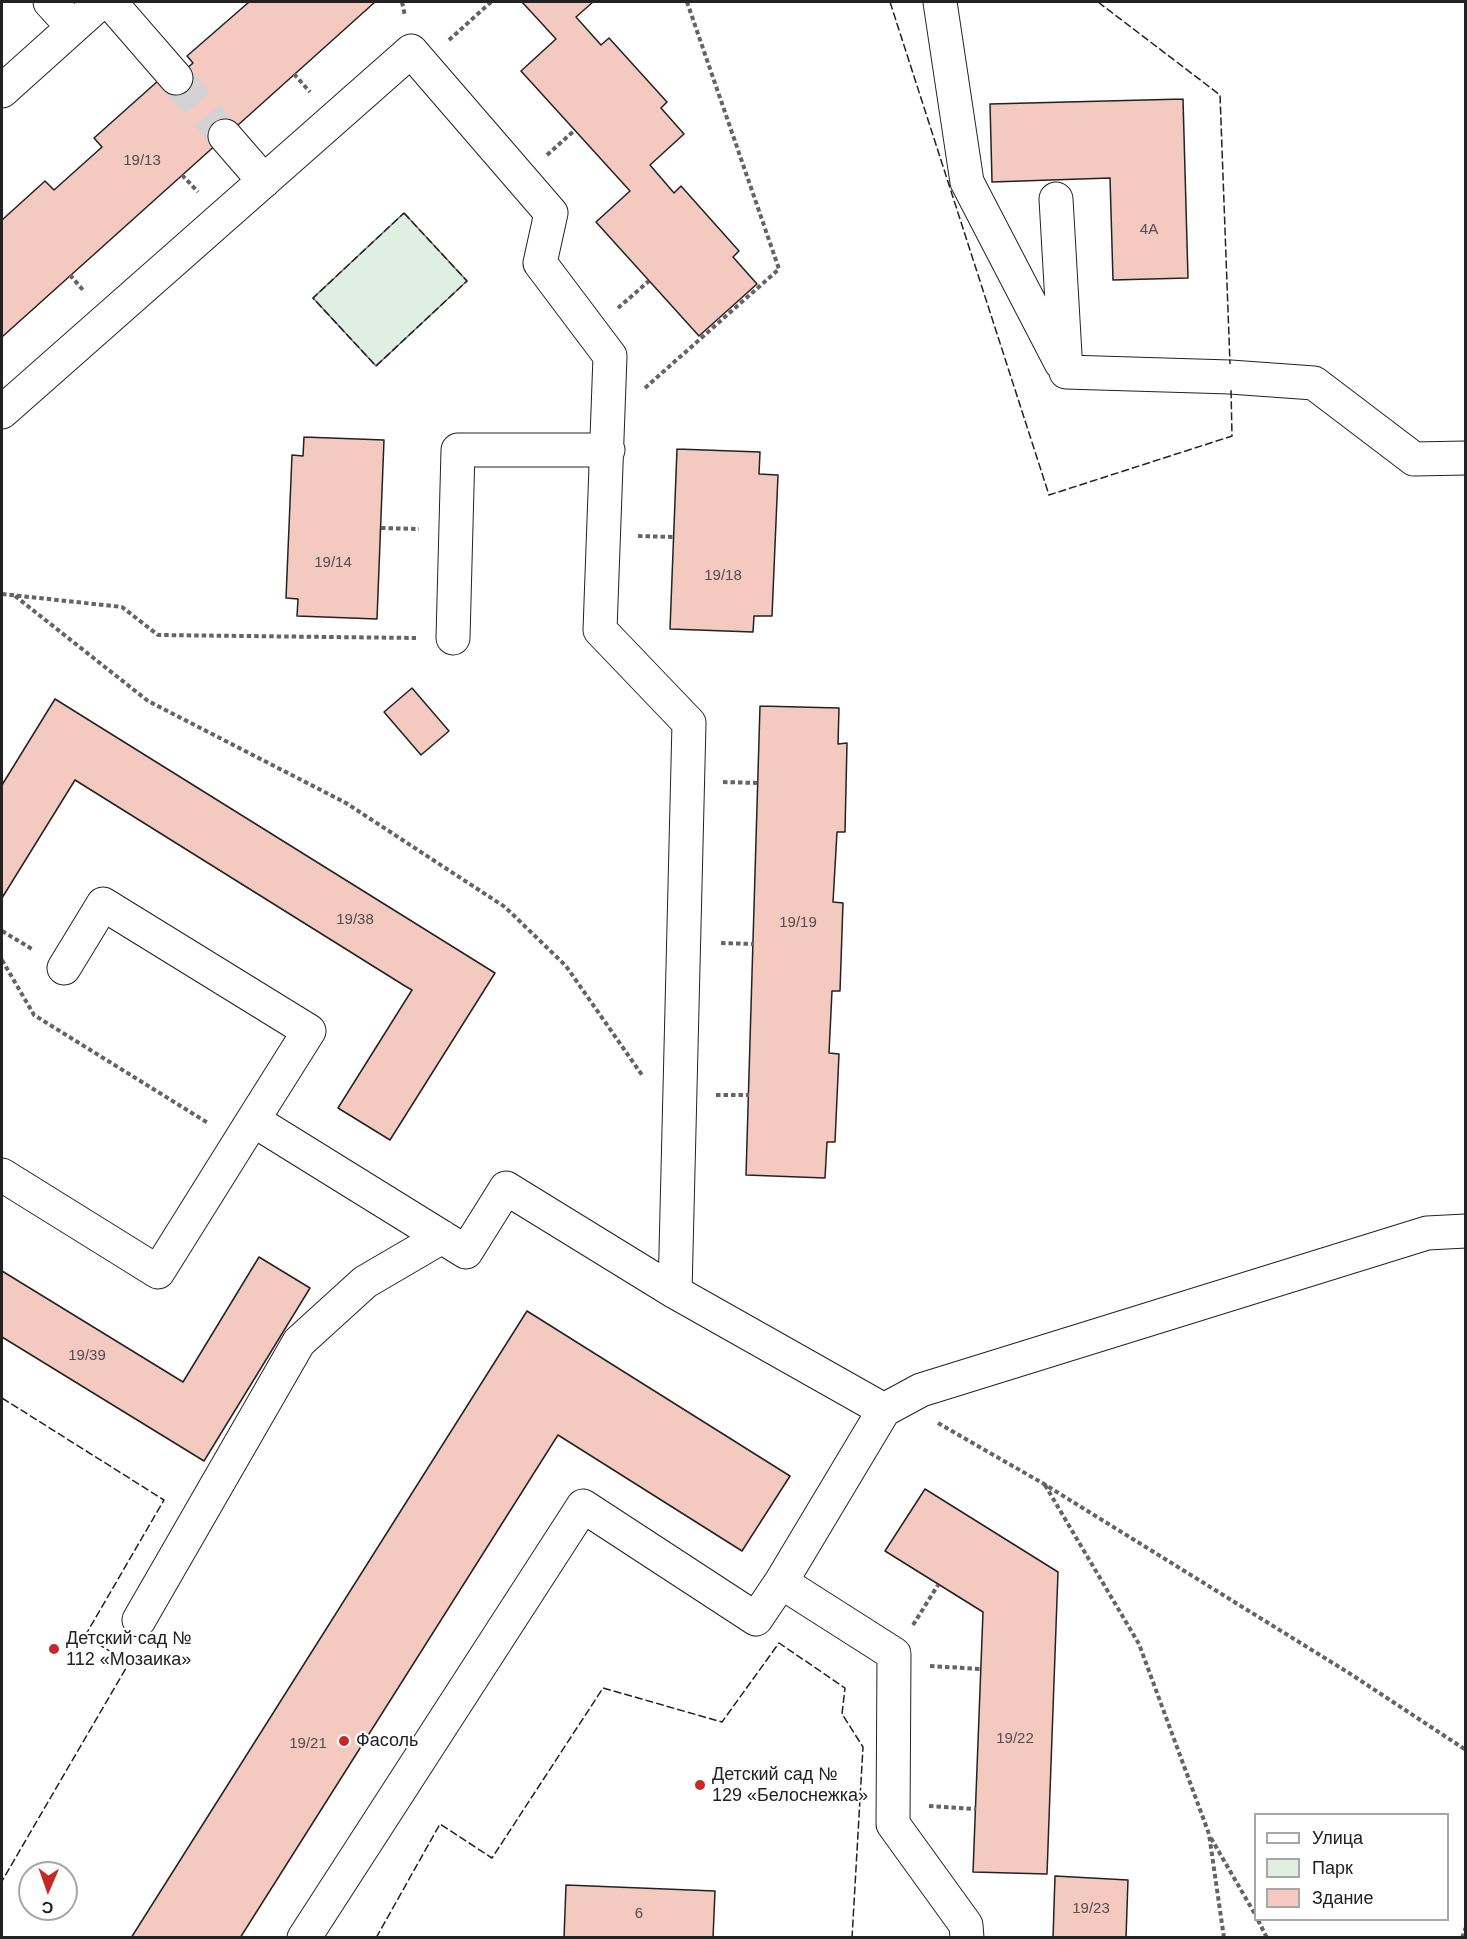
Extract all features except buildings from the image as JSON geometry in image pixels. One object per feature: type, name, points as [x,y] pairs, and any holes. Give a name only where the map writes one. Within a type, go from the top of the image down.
[{"type":"street","points":[[50,2],[72,26]]},
{"type":"street","points":[[2,91],[101,2]]},
{"type":"street","points":[[110,2],[176,78]]},
{"type":"street","points":[[940,2],[967,182],[1066,372]]},
{"type":"street","points":[[2,412],[411,51],[551,213],[540,263],[610,356],[600,630],[689,723],[675,1292]]},
{"type":"street","points":[[225,136],[264,181]]},
{"type":"street","points":[[1056,200],[1066,372]]},
{"type":"street","points":[[1066,372],[1230,377],[1314,383],[1414,459],[1466,458]]},
{"type":"street","points":[[453,638],[458,450],[608,436]]},
{"type":"street","points":[[2,1175],[158,1272],[309,1031],[103,904],[64,968]]},
{"type":"street","points":[[246,1131],[466,1252],[506,1188],[675,1292],[892,1406]]},
{"type":"street","points":[[304,1938],[583,1506],[756,1619],[892,1406],[932,1386],[1427,1233],[1466,1231]]},
{"type":"street","points":[[139,1620],[299,1342],[365,1282],[442,1237]]},
{"type":"street","points":[[781,1582],[894,1659],[893,1824],[966,1925],[967,1938]]},
{"type":"path","points":[[423,64],[490,2]]},
{"type":"path","points":[[608,436],[779,269],[687,2]]},
{"type":"path","points":[[2,594],[122,607],[158,635],[453,638]]},
{"type":"path","points":[[15,596],[148,701],[346,803],[505,907],[566,966],[646,1080]]},
{"type":"path","points":[[2,960],[34,1015],[246,1131]]},
{"type":"path","points":[[892,1406],[1044,1484],[1339,1667],[1466,1750]]},
{"type":"path","points":[[1044,1484],[1139,1644],[1209,1834],[1254,1913]]},
{"type":"path","points":[[938,1585],[894,1659],[980,1669]]},
{"type":"path","points":[[893,1803],[976,1809]]},
{"type":"path","points":[[1209,1834],[1224,1938]]},
{"type":"path","points":[[1258,1921],[1267,1938]]},
{"type":"path","points":[[1462,1938],[1466,1928]]},
{"type":"green space","points":[[404,213],[467,281],[376,366],[313,298]]},
{"type":"tunnel","points":[[176,78],[225,136]]},
{"type":"fence","points":[[890,2],[1049,495],[1232,436],[1231,388]]},
{"type":"fence","points":[[1098,2],[1220,95],[1230,364]]},
{"type":"fence","points":[[404,213],[467,281],[376,366],[313,298],[404,213]]},
{"type":"fence","points":[[2,1398],[164,1500],[85,1636],[129,1663],[2,1881]]},
{"type":"fence","points":[[376,1938],[440,1824],[492,1858],[603,1688],[722,1722],[779,1643],[845,1688],[842,1714],[863,1747],[852,1938]]},
{"type":"place","name":"Детский сад № 112 «Мозаика»","points":[[54,1649]]},
{"type":"place","name":"Фасоль","points":[[344,1741]]},
{"type":"place","name":"Детский сад № 129 «Белоснежка»","points":[[700,1785]]}]
